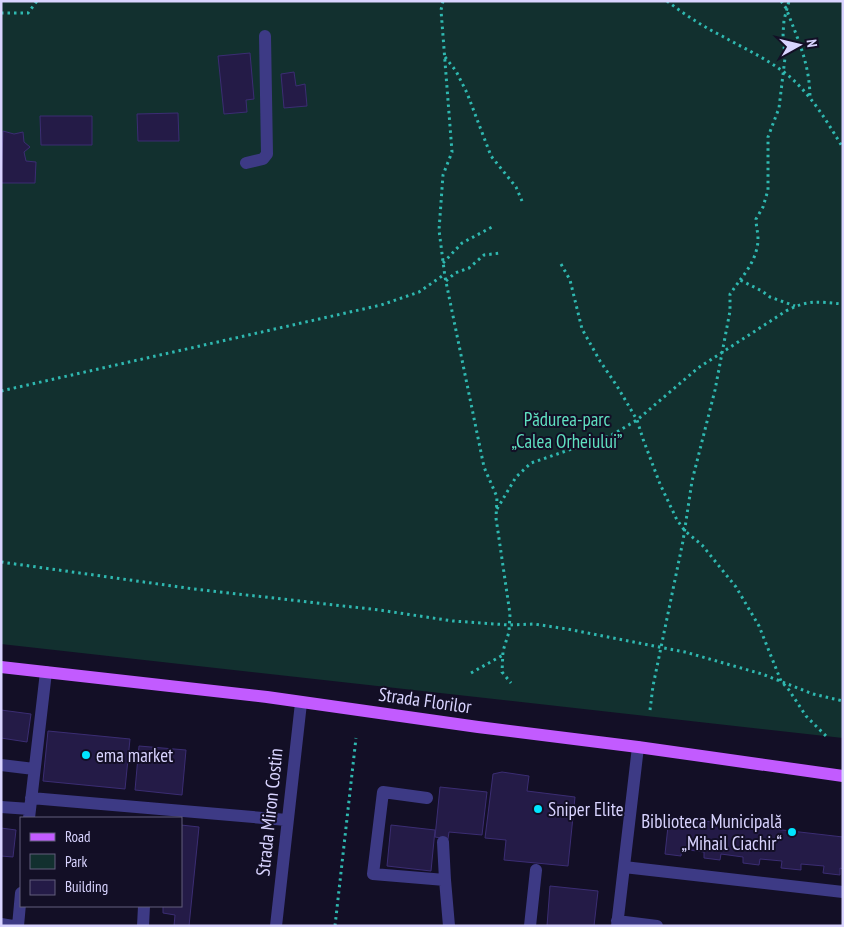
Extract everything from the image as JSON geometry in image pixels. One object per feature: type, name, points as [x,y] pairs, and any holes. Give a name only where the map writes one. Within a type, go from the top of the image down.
[{"type":"main road","name":"Strada Florilor","points":[[1,667],[267,697],[843,776]]},
{"type":"street","points":[[246,163],[263,159],[268,154],[265,36]]},
{"type":"street","points":[[30,809],[46,672]]},
{"type":"street","name":"Strada Miron Costin","points":[[276,926],[301,702]]},
{"type":"street","points":[[638,747],[617,923],[657,926]]},
{"type":"street","points":[[1,765],[34,769]]},
{"type":"street","points":[[427,798],[383,792],[373,874],[444,880]]},
{"type":"street","points":[[1,807],[287,820]]},
{"type":"street","points":[[443,842],[444,880],[449,926]]},
{"type":"street","points":[[624,867],[843,892]]},
{"type":"street","points":[[530,926],[536,870]]},
{"type":"street","points":[[18,926],[20,904]]},
{"type":"street","points":[[143,926],[144,907]]},
{"type":"street","points":[[1,924],[13,926]]},
{"type":"path","points":[[1,13],[28,13],[37,1]]},
{"type":"path","points":[[443,1],[441,10],[452,152],[443,175],[439,230],[446,281],[484,467],[497,497],[496,512],[510,614],[502,672],[511,683]]},
{"type":"path","points":[[666,1],[686,16],[784,72],[810,100],[831,127],[843,148]]},
{"type":"path","points":[[781,1],[786,8],[808,67],[810,100]]},
{"type":"path","points":[[650,710],[685,531],[692,481],[715,390],[730,311],[730,294],[750,265],[758,245],[756,219],[764,207],[767,195],[768,137],[779,108],[785,58],[783,34],[786,8],[789,1]]},
{"type":"path","points":[[444,56],[456,71],[467,93],[491,156],[516,187],[522,201]]},
{"type":"path","points":[[443,263],[462,243],[492,227]]},
{"type":"path","points":[[446,281],[455,273],[469,268],[484,255],[501,253]]},
{"type":"path","points":[[561,264],[570,280],[582,329],[637,420],[669,506],[685,531],[702,545],[736,587],[760,626],[781,681],[790,690],[806,716],[826,736]]},
{"type":"path","points":[[1,391],[381,305],[419,292],[445,274]]},
{"type":"path","points":[[740,280],[770,297],[795,306]]},
{"type":"path","points":[[496,512],[516,477],[531,463],[610,436],[637,420],[698,368],[795,306],[801,303],[822,302],[843,304]]},
{"type":"path","points":[[1,562],[194,589],[380,610],[454,621],[509,625],[534,624],[685,652],[762,674],[813,694],[843,701]]},
{"type":"path","points":[[470,673],[503,655]]},
{"type":"path","points":[[335,926],[356,738]]},
{"type":"green space","name":"Pădurea-parc „Calea Orheiului”","points":[[1,1],[843,1],[843,738],[1,644]]},
{"type":"building","points":[[250,53],[254,99],[246,100],[247,112],[224,114],[218,56]]},
{"type":"building","points":[[294,72],[296,86],[305,84],[307,106],[284,108],[281,74]]},
{"type":"building","points":[[178,113],[179,141],[138,141],[137,114]]},
{"type":"building","points":[[40,116],[92,116],[92,145],[41,145]]},
{"type":"building","points":[[3,131],[14,134],[23,132],[24,142],[30,147],[24,152],[26,161],[36,162],[35,183],[1,183]]},
{"type":"building","points":[[1,710],[31,714],[27,742],[1,738]]},
{"type":"building","points":[[48,731],[130,739],[125,789],[43,781]]},
{"type":"building","points":[[139,746],[186,750],[182,795],[135,790]]},
{"type":"building","points":[[502,772],[529,776],[527,791],[575,797],[568,866],[504,860],[506,840],[485,838],[493,774]]},
{"type":"building","points":[[440,787],[487,792],[482,835],[449,832],[448,839],[435,837]]},
{"type":"building","points":[[669,817],[843,837],[843,869],[840,868],[840,875],[823,873],[824,866],[801,864],[801,870],[781,868],[782,861],[760,859],[759,865],[743,863],[743,857],[721,854],[720,860],[704,858],[704,852],[682,849],[681,856],[665,854]]},
{"type":"building","points":[[182,825],[199,827],[189,926],[174,926],[175,915],[163,913],[163,907],[182,907]]},
{"type":"building","points":[[391,825],[435,830],[431,871],[387,866]]},
{"type":"building","points":[[1,828],[16,830],[13,857],[1,856]]},
{"type":"building","points":[[550,886],[598,891],[594,926],[547,926]]},
{"type":"place","name":"ema market","points":[[86,755]]},
{"type":"place","name":"Sniper Elite","points":[[538,809]]},
{"type":"place","name":"Biblioteca Municipală „Mihail Ciachir“","points":[[792,832]]}]
